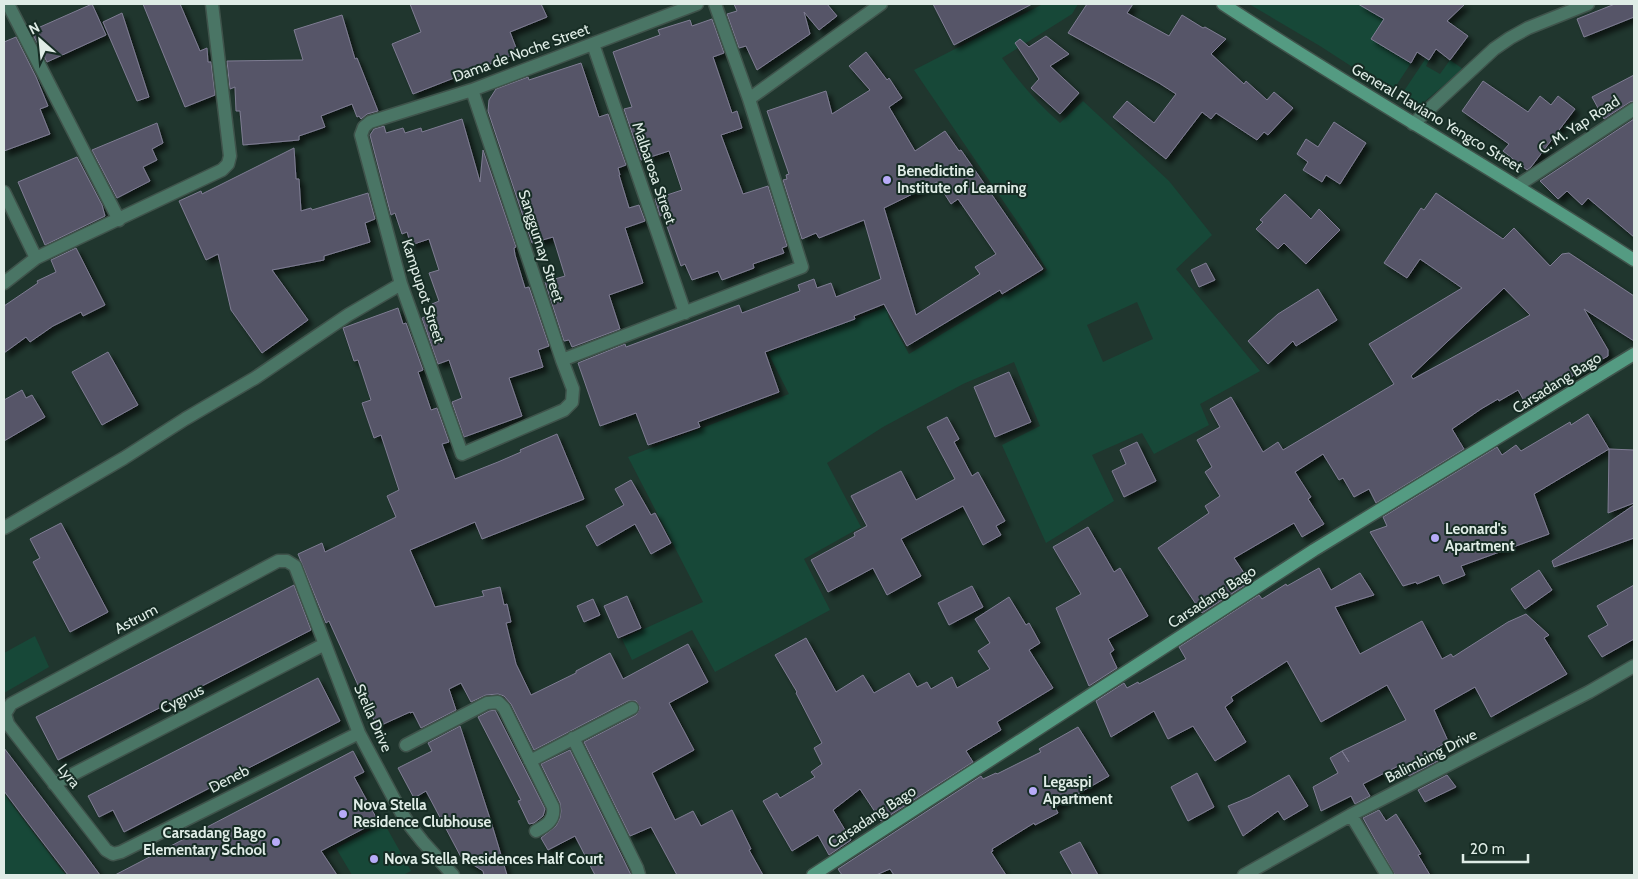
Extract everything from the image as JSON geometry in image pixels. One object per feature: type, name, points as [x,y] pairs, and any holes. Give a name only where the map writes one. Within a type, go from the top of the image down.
[{"type":"street","points":[[8,4],[119,220]]},
{"type":"street","points":[[4,283],[36,258],[222,170],[228,164],[230,156],[212,4]]},
{"type":"street","name":"Dama de Noche Street","points":[[361,135],[364,127],[370,122],[472,90],[697,4]]},
{"type":"street","points":[[562,360],[802,267],[749,100],[715,4]]},
{"type":"street","points":[[749,100],[881,4]]},
{"type":"street","name":"General Flaviano Yengco Street","points":[[1223,4],[1634,260]]},
{"type":"street","points":[[1413,124],[1494,49],[1510,38],[1528,28],[1588,4]]},
{"type":"street","name":"Malbarosa Street","points":[[593,44],[685,313]]},
{"type":"street","name":"Sanggumay Street","points":[[472,90],[573,389],[572,402],[564,410]]},
{"type":"street","name":"C. M. Yap Road","points":[[1517,186],[1634,108]]},
{"type":"street","name":"Kampupot Street","points":[[361,135],[401,284],[462,454],[564,410]]},
{"type":"street","points":[[4,192],[36,258]]},
{"type":"street","points":[[4,528],[124,458],[254,378],[348,315],[401,284]]},
{"type":"street","name":"Carsadang Bago","points":[[813,875],[1314,550],[1634,354]]},
{"type":"street","name":"Stella Drive","points":[[287,561],[295,566],[358,733],[411,827],[454,875]]},
{"type":"street","name":"Astrum","points":[[5,714],[11,704],[19,699],[278,562],[287,561]]},
{"type":"street","name":"Cygnus","points":[[54,784],[325,644]]},
{"type":"street","name":"Balimbing Drive","points":[[1244,875],[1351,816],[1590,692],[1634,666]]},
{"type":"street","points":[[406,745],[487,703],[498,702],[504,708],[554,807],[551,822],[536,831]]},
{"type":"street","points":[[530,760],[632,708]]},
{"type":"street","name":"Lyra","points":[[5,714],[8,724],[54,784],[106,850],[113,854]]},
{"type":"street","name":"Deneb","points":[[113,854],[121,852],[358,733]]},
{"type":"street","points":[[573,738],[639,875]]},
{"type":"street","points":[[1351,816],[1387,875]]},
{"type":"green space","points":[[1043,4],[1078,4],[1072,14],[1002,58],[1029,92],[1060,123],[1083,101],[1169,181],[1212,235],[1176,269],[1260,371],[1200,404],[1209,425],[1154,454],[1142,433],[1092,455],[1114,501],[1046,543],[1002,445],[1040,426],[1014,362],[963,384],[883,427],[827,463],[861,527],[804,559],[830,610],[715,672],[692,630],[632,660],[622,639],[703,602],[628,457],[789,394],[768,353],[886,307],[889,318],[909,354],[1047,270],[1025,233],[914,70]],"holes":[[[1137,302],[1153,339],[1103,362],[1087,325]]]},
{"type":"green space","points":[[1249,4],[1363,4],[1362,6],[1384,19],[1372,39],[1411,63],[1394,89],[1391,87],[1388,90],[1320,46]]},
{"type":"green space","points":[[1426,58],[1429,60],[1426,66],[1440,74],[1450,60],[1463,69],[1417,108],[1400,97]]},
{"type":"green space","points":[[35,636],[49,667],[4,693],[4,653]]},
{"type":"green space","points":[[4,794],[60,868],[66,875],[4,875]]},
{"type":"green space","name":"Nova Stella Residences Half Court","points":[[384,823],[411,871],[403,875],[352,875],[336,848]]},
{"type":"building","points":[[92,4],[106,35],[47,62],[31,31]]},
{"type":"building","points":[[143,4],[180,4],[200,51],[207,48],[208,62],[211,62],[215,95],[185,107]]},
{"type":"building","points":[[410,4],[541,4],[547,17],[510,32],[518,53],[413,94],[392,44],[421,32]]},
{"type":"building","points":[[734,4],[827,4],[837,16],[819,30],[804,12],[810,34],[757,70],[746,46],[739,48],[727,14],[737,11]]},
{"type":"building","points":[[933,4],[1032,4],[954,45]]},
{"type":"building","points":[[1087,4],[1133,4],[1127,13],[1169,36],[1182,15],[1226,39],[1211,54],[1244,84],[1246,81],[1267,100],[1274,92],[1293,108],[1268,135],[1264,132],[1257,140],[1216,113],[1211,119],[1202,112],[1166,159],[1113,117],[1127,101],[1154,123],[1176,94],[1068,33]]},
{"type":"building","points":[[1358,4],[1465,4],[1447,21],[1468,36],[1450,60],[1436,49],[1429,60],[1417,52],[1411,63],[1371,39],[1384,19]]},
{"type":"building","points":[[1615,4],[1634,4],[1634,17],[1584,37],[1577,19]]},
{"type":"building","points":[[122,13],[149,97],[137,101],[103,22]]},
{"type":"building","points":[[342,15],[355,59],[357,58],[378,111],[367,114],[361,119],[359,116],[357,117],[352,104],[321,116],[325,127],[299,136],[299,140],[243,145],[240,111],[236,111],[235,87],[230,89],[227,61],[303,60],[294,30]]},
{"type":"building","points":[[712,19],[724,53],[713,57],[732,113],[737,111],[742,128],[721,135],[743,194],[768,186],[787,246],[782,248],[784,253],[753,264],[754,268],[722,280],[718,271],[692,280],[685,264],[681,266],[663,215],[660,216],[655,199],[682,190],[669,151],[641,160],[624,109],[632,107],[613,52],[660,35],[658,30],[690,20],[692,26]]},
{"type":"building","points":[[1046,36],[1069,54],[1050,66],[1079,93],[1060,114],[1031,88],[1039,79],[1015,43],[1020,39],[1029,47]]},
{"type":"building","points":[[16,37],[48,106],[40,109],[50,134],[4,151],[4,42]]},
{"type":"building","points":[[866,52],[887,80],[889,78],[902,98],[889,107],[915,151],[945,131],[959,151],[961,150],[1043,269],[1002,294],[1000,290],[907,346],[884,304],[854,316],[855,319],[765,352],[779,392],[698,422],[700,427],[648,445],[636,413],[600,426],[578,363],[625,344],[626,347],[739,305],[742,313],[800,291],[798,285],[814,279],[817,288],[831,283],[836,297],[881,279],[864,220],[819,238],[816,233],[802,239],[783,180],[787,179],[786,175],[789,174],[767,111],[826,91],[832,114],[870,90],[849,66]],"holes":[[[937,182],[951,204],[958,199],[996,254],[975,267],[980,274],[916,315],[884,208]]]},
{"type":"building","points":[[581,63],[599,117],[608,114],[626,165],[618,168],[629,208],[639,205],[645,221],[625,228],[643,283],[609,295],[620,329],[572,347],[569,340],[564,341],[545,282],[565,276],[553,237],[532,243],[488,111],[489,100],[496,89],[528,77],[529,80]]},
{"type":"building","points":[[1634,75],[1634,101],[1604,119],[1592,97]]},
{"type":"building","points":[[1483,81],[1528,112],[1540,96],[1551,105],[1558,96],[1575,109],[1527,170],[1503,151],[1509,144],[1462,111]]},
{"type":"building","points":[[462,119],[480,182],[483,150],[516,247],[514,248],[515,255],[525,288],[529,287],[549,346],[538,350],[543,367],[509,378],[522,416],[464,437],[452,402],[462,398],[449,360],[438,364],[422,318],[435,313],[432,304],[439,301],[429,273],[439,270],[429,239],[411,245],[407,232],[402,234],[395,213],[391,215],[370,135],[374,129],[384,126],[386,133],[403,128],[405,133],[421,128],[422,132]]},
{"type":"building","points":[[1634,119],[1634,237],[1588,198],[1582,205],[1567,191],[1558,199],[1540,181]]},
{"type":"building","points":[[1334,122],[1366,143],[1340,184],[1326,175],[1322,182],[1303,170],[1308,162],[1297,154],[1306,139],[1318,147]]},
{"type":"building","points":[[157,123],[163,143],[152,149],[157,160],[143,167],[150,181],[117,198],[92,150]]},
{"type":"building","points":[[294,148],[296,179],[299,179],[301,211],[311,208],[312,210],[368,193],[375,219],[365,223],[370,242],[324,256],[324,260],[272,270],[308,320],[262,353],[231,310],[218,254],[206,260],[179,201],[201,191],[202,194]]},
{"type":"building","points":[[77,157],[102,205],[105,216],[45,245],[18,182]]},
{"type":"building","points":[[1436,193],[1503,239],[1514,228],[1550,266],[1562,254],[1569,253],[1634,296],[1634,341],[1584,309],[1608,350],[1608,356],[1544,392],[1546,396],[1527,406],[1518,390],[1481,409],[1452,429],[1464,449],[1376,503],[1369,489],[1354,497],[1343,478],[1339,480],[1323,454],[1295,472],[1311,497],[1308,499],[1324,524],[1302,537],[1294,523],[1234,558],[1250,582],[1202,613],[1158,548],[1209,513],[1205,506],[1220,496],[1205,472],[1212,467],[1197,440],[1220,427],[1210,409],[1231,397],[1263,452],[1278,442],[1283,450],[1394,384],[1369,344],[1462,288],[1420,259],[1407,278],[1384,263],[1421,208],[1424,210]],"holes":[[[1504,288],[1530,315],[1413,379],[1411,376]]]},
{"type":"building","points":[[1285,194],[1311,219],[1319,209],[1340,230],[1306,264],[1284,243],[1278,249],[1256,229],[1263,222],[1260,220]]},
{"type":"building","points":[[76,248],[105,305],[83,316],[81,312],[53,326],[30,342],[26,337],[4,353],[4,306],[38,283],[37,281],[56,272],[51,260]]},
{"type":"building","points":[[1206,263],[1215,280],[1199,287],[1191,270]]},
{"type":"building","points":[[1318,289],[1337,320],[1296,346],[1293,341],[1268,364],[1248,341],[1278,314]]},
{"type":"building","points":[[398,308],[403,324],[406,323],[423,370],[418,372],[431,410],[437,408],[449,442],[442,444],[455,479],[521,452],[520,450],[557,434],[584,499],[482,539],[475,522],[410,550],[435,607],[484,596],[482,591],[500,587],[504,605],[507,604],[511,622],[506,623],[516,664],[531,695],[576,673],[576,671],[610,653],[623,679],[688,644],[708,682],[669,703],[694,750],[652,773],[675,820],[693,811],[701,826],[732,810],[751,849],[749,850],[763,875],[677,875],[651,827],[630,836],[584,742],[636,715],[640,708],[636,701],[628,701],[534,750],[511,704],[504,696],[498,694],[486,695],[471,702],[461,683],[449,689],[456,710],[421,728],[413,712],[377,727],[329,621],[326,623],[298,554],[322,543],[325,552],[396,517],[387,496],[399,490],[381,435],[374,438],[362,403],[371,400],[358,360],[354,361],[343,328]]},
{"type":"building","points":[[108,352],[138,405],[102,425],[72,372]]},
{"type":"building","points":[[1009,372],[1031,422],[995,437],[974,387]]},
{"type":"building","points":[[22,390],[26,398],[32,395],[45,417],[4,441],[4,400]]},
{"type":"building","points":[[1588,414],[1609,449],[1534,494],[1549,534],[1461,566],[1465,575],[1443,584],[1439,575],[1417,584],[1416,582],[1403,586],[1370,532],[1387,526],[1383,517],[1497,447],[1502,455],[1516,445],[1521,451],[1570,422],[1571,425]]},
{"type":"building","points":[[947,417],[959,439],[954,442],[972,476],[978,472],[1005,521],[996,526],[1001,535],[983,545],[963,506],[901,539],[921,576],[887,595],[873,568],[828,592],[811,560],[855,536],[854,533],[867,526],[851,496],[901,471],[916,500],[955,479],[927,427]]},
{"type":"building","points":[[1137,442],[1156,481],[1124,497],[1112,471],[1126,464],[1120,450]]},
{"type":"building","points":[[1609,449],[1634,450],[1634,503],[1608,513]]},
{"type":"building","points":[[631,480],[651,515],[655,513],[671,543],[651,554],[635,524],[597,546],[586,526],[624,505],[615,489]]},
{"type":"building","points":[[1634,505],[1634,538],[1554,567],[1552,561]]},
{"type":"building","points":[[61,523],[108,612],[70,632],[33,562],[40,558],[30,539]]},
{"type":"building","points":[[1088,527],[1114,572],[1120,568],[1148,616],[1108,639],[1114,650],[1110,653],[1117,668],[1089,686],[1056,608],[1081,594],[1053,547]]},
{"type":"building","points":[[1319,568],[1331,590],[1360,573],[1374,595],[1335,607],[1360,654],[1422,621],[1442,659],[1451,654],[1453,657],[1508,622],[1526,614],[1549,635],[1544,638],[1567,674],[1491,717],[1475,687],[1434,710],[1448,741],[1431,752],[1438,761],[1409,776],[1402,764],[1363,784],[1370,796],[1355,804],[1351,796],[1321,811],[1313,787],[1338,773],[1330,758],[1406,720],[1387,685],[1321,722],[1287,661],[1231,697],[1233,701],[1225,707],[1246,742],[1215,761],[1193,726],[1168,739],[1154,711],[1111,737],[1096,701],[1124,683],[1127,688],[1138,682],[1139,684],[1186,659],[1179,647],[1259,595],[1262,599],[1286,584],[1287,586]]},
{"type":"building","points":[[1539,570],[1552,590],[1525,609],[1511,589]]},
{"type":"building","points":[[294,585],[311,630],[58,760],[36,717]]},
{"type":"building","points":[[1634,585],[1634,639],[1602,657],[1588,636],[1608,625],[1597,606]]},
{"type":"building","points":[[972,586],[983,607],[949,625],[938,603]]},
{"type":"building","points":[[627,596],[641,628],[618,638],[604,606]]},
{"type":"building","points":[[1009,597],[1026,625],[1029,623],[1040,643],[1029,650],[1053,688],[997,722],[1001,730],[966,751],[973,762],[881,821],[860,789],[833,810],[851,840],[829,855],[818,835],[792,851],[763,801],[777,793],[780,798],[815,777],[811,772],[822,764],[814,748],[822,743],[797,692],[775,655],[806,638],[836,692],[863,675],[874,693],[909,673],[917,687],[927,682],[931,689],[952,677],[957,688],[990,669],[978,651],[990,643],[975,619]]},
{"type":"building","points":[[593,599],[600,615],[584,622],[577,606]]},
{"type":"building","points":[[318,678],[340,721],[124,832],[113,810],[99,817],[88,796]]},
{"type":"building","points":[[495,710],[545,809],[543,816],[534,823],[529,824],[518,801],[521,800],[478,717]]},
{"type":"building","points":[[460,726],[507,875],[484,875],[483,871],[461,857],[426,791],[414,798],[398,768],[432,751],[428,743]]},
{"type":"building","points":[[1078,727],[1109,776],[1055,807],[1058,813],[1035,825],[1034,823],[992,849],[993,851],[991,852],[1006,875],[894,875],[890,869],[876,875],[842,875],[838,869],[981,776],[983,779],[997,774],[1041,752],[1039,749]]},
{"type":"building","points":[[4,748],[100,875],[68,875],[28,823],[4,791]]},
{"type":"building","points":[[570,750],[631,875],[595,875],[575,836],[548,850],[541,838],[556,826],[561,811],[560,803],[541,764]]},
{"type":"building","points":[[353,751],[364,772],[354,777],[378,821],[321,851],[337,875],[115,875]]},
{"type":"building","points":[[1197,773],[1214,807],[1188,821],[1171,787]]},
{"type":"building","points":[[1289,775],[1308,806],[1284,820],[1278,811],[1243,836],[1228,806],[1250,797]]},
{"type":"building","points":[[1447,775],[1456,787],[1425,802],[1418,790]]},
{"type":"building","points":[[1379,810],[1386,821],[1396,814],[1421,854],[1418,855],[1430,875],[1395,875],[1363,818]]},
{"type":"building","points":[[1080,842],[1098,875],[1073,875],[1060,852]]},
{"type":"place","name":"Benedictine Institute of Learning","points":[[887,180]]},
{"type":"place","name":"Leonard's Apartment","points":[[1435,538]]},
{"type":"place","name":"Legaspi Apartment","points":[[1033,791]]},
{"type":"place","name":"Nova Stella Residence Clubhouse","points":[[343,814]]},
{"type":"place","name":"Carsadang Bago Elementary School","points":[[276,842]]},
{"type":"place","name":"Nova Stella Residences Half Court","points":[[374,859]]}]
